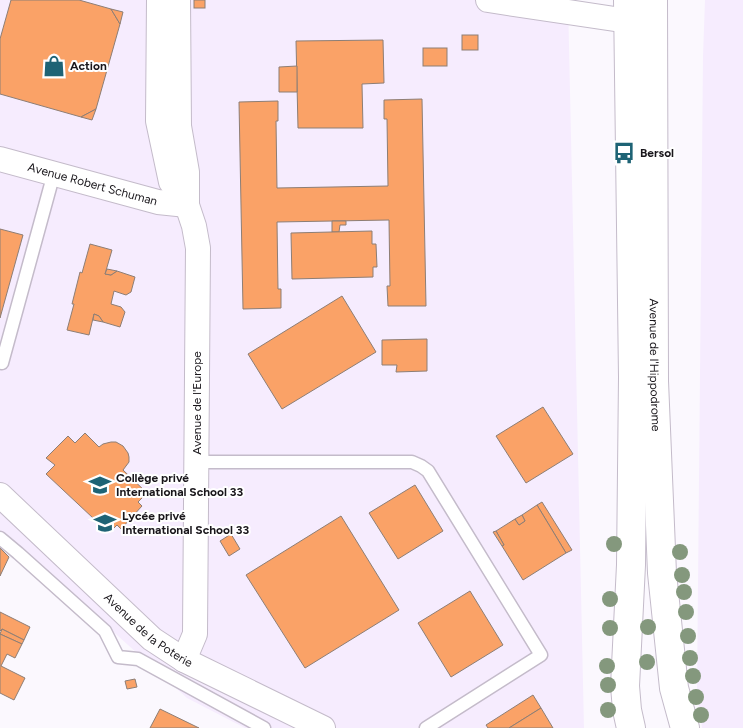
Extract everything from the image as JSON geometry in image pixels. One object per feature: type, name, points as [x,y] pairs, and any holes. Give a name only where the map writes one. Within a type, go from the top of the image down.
[{"type":"main road","name":"Avenue de l'Hippodrome","points":[[653,0],[654,381],[661,554],[674,688],[685,728]]},
{"type":"main road","name":"Avenue de l'Hippodrome","points":[[628,10],[634,377],[631,565],[625,686],[631,728]]},
{"type":"street","name":"Avenue de l'Europe","points":[[159,0],[158,121],[172,182],[187,205],[194,226],[198,248],[195,634],[184,660]]},
{"type":"street","name":"Avenue de l'Europe","points":[[178,0],[179,126],[187,172],[187,205]]},
{"type":"street","points":[[488,0],[628,10]]},
{"type":"street","name":"Avenue Robert Schuman","points":[[0,159],[158,202],[187,205]]},
{"type":"street","name":"Avenue de la Poterie","points":[[0,495],[152,639],[184,660],[323,728]]},
{"type":"lane","points":[[0,362],[2,363],[54,174]]},
{"type":"lane","points":[[197,462],[412,462],[428,472],[541,655],[426,728]]},
{"type":"lane","points":[[0,538],[105,631],[118,657],[138,659],[264,728]]},
{"type":"shaded area","points":[[0,0],[568,0],[584,728],[245,728],[187,698],[0,530]]},
{"type":"shaded area","points":[[705,0],[743,0],[743,728],[702,728],[697,690]]},
{"type":"building","name":"Action","points":[[11,0],[79,0],[111,9],[120,24],[96,109],[81,117],[0,94],[0,39]]},
{"type":"building","points":[[194,0],[205,0],[205,8],[194,8]]},
{"type":"building","points":[[111,9],[123,12],[120,24]]},
{"type":"building","points":[[462,35],[478,35],[478,50],[462,50]]},
{"type":"building","points":[[383,40],[384,83],[362,84],[363,128],[298,128],[296,41]]},
{"type":"building","points":[[423,48],[447,48],[447,66],[423,66]]},
{"type":"building","points":[[297,66],[297,92],[279,92],[279,67]]},
{"type":"building","points":[[422,99],[426,306],[388,306],[387,286],[390,286],[389,220],[277,222],[278,289],[281,289],[281,308],[243,309],[239,102],[278,101],[278,121],[276,121],[277,188],[388,186],[387,119],[384,119],[384,100]]},
{"type":"building","points":[[96,109],[92,120],[81,117]]},
{"type":"building","points":[[332,221],[346,221],[346,225],[340,225],[339,232],[332,232]]},
{"type":"building","points":[[0,229],[23,235],[0,318]]},
{"type":"building","points":[[372,231],[372,244],[376,244],[377,267],[373,267],[373,277],[292,279],[291,233]]},
{"type":"building","points":[[90,244],[112,250],[105,274],[111,275],[117,271],[135,277],[131,292],[126,295],[114,291],[111,304],[121,307],[125,312],[120,327],[103,322],[99,316],[94,314],[89,335],[67,330],[80,272],[82,273]]},
{"type":"building","points":[[107,269],[117,271],[111,275],[105,274]]},
{"type":"building","points":[[342,296],[376,352],[282,409],[248,354]]},
{"type":"building","points":[[94,314],[99,316],[103,322],[93,320]]},
{"type":"building","points":[[427,339],[427,371],[396,372],[397,365],[382,365],[382,340]]},
{"type":"building","points":[[543,407],[573,454],[526,483],[496,436]]},
{"type":"building","points":[[85,433],[99,447],[111,442],[116,442],[123,446],[128,453],[129,462],[123,470],[147,493],[138,502],[142,506],[121,529],[117,525],[109,533],[46,474],[55,465],[46,458],[68,436],[75,443]]},
{"type":"building","points":[[415,485],[443,531],[398,559],[369,513]]},
{"type":"building","points":[[542,502],[572,550],[566,553],[537,505]]},
{"type":"building","points":[[537,505],[566,553],[523,580],[502,546],[504,545],[496,531],[515,519],[519,525],[525,521],[522,515]]},
{"type":"building","points":[[522,515],[525,521],[519,525],[515,519]]},
{"type":"building","points":[[341,516],[399,610],[305,668],[246,575]]},
{"type":"building","points":[[496,531],[504,545],[502,546],[493,532]]},
{"type":"building","points":[[231,534],[240,549],[229,556],[220,541]]},
{"type":"building","points":[[0,548],[9,557],[0,576]]},
{"type":"building","points":[[470,591],[503,645],[451,677],[418,623]]},
{"type":"building","points":[[0,612],[30,627],[24,640],[2,629],[0,630]]},
{"type":"building","points":[[2,629],[24,640],[22,644],[0,634]]},
{"type":"building","points":[[0,634],[22,644],[15,658],[7,654],[1,666],[25,678],[14,700],[0,693]]},
{"type":"building","points":[[135,679],[137,687],[127,689],[125,681]]},
{"type":"building","points":[[533,695],[541,708],[509,728],[488,728],[486,725]]},
{"type":"building","points":[[541,708],[553,728],[509,728]]},
{"type":"building","points":[[160,709],[199,728],[150,728]]},
{"type":"place","name":"Action","points":[[54,66]]},
{"type":"place","name":"Bersol","points":[[624,153]]},
{"type":"place","name":"Collège privé International School 33","points":[[100,485]]},
{"type":"place","name":"Lycée privé International School 33","points":[[105,523]]}]
